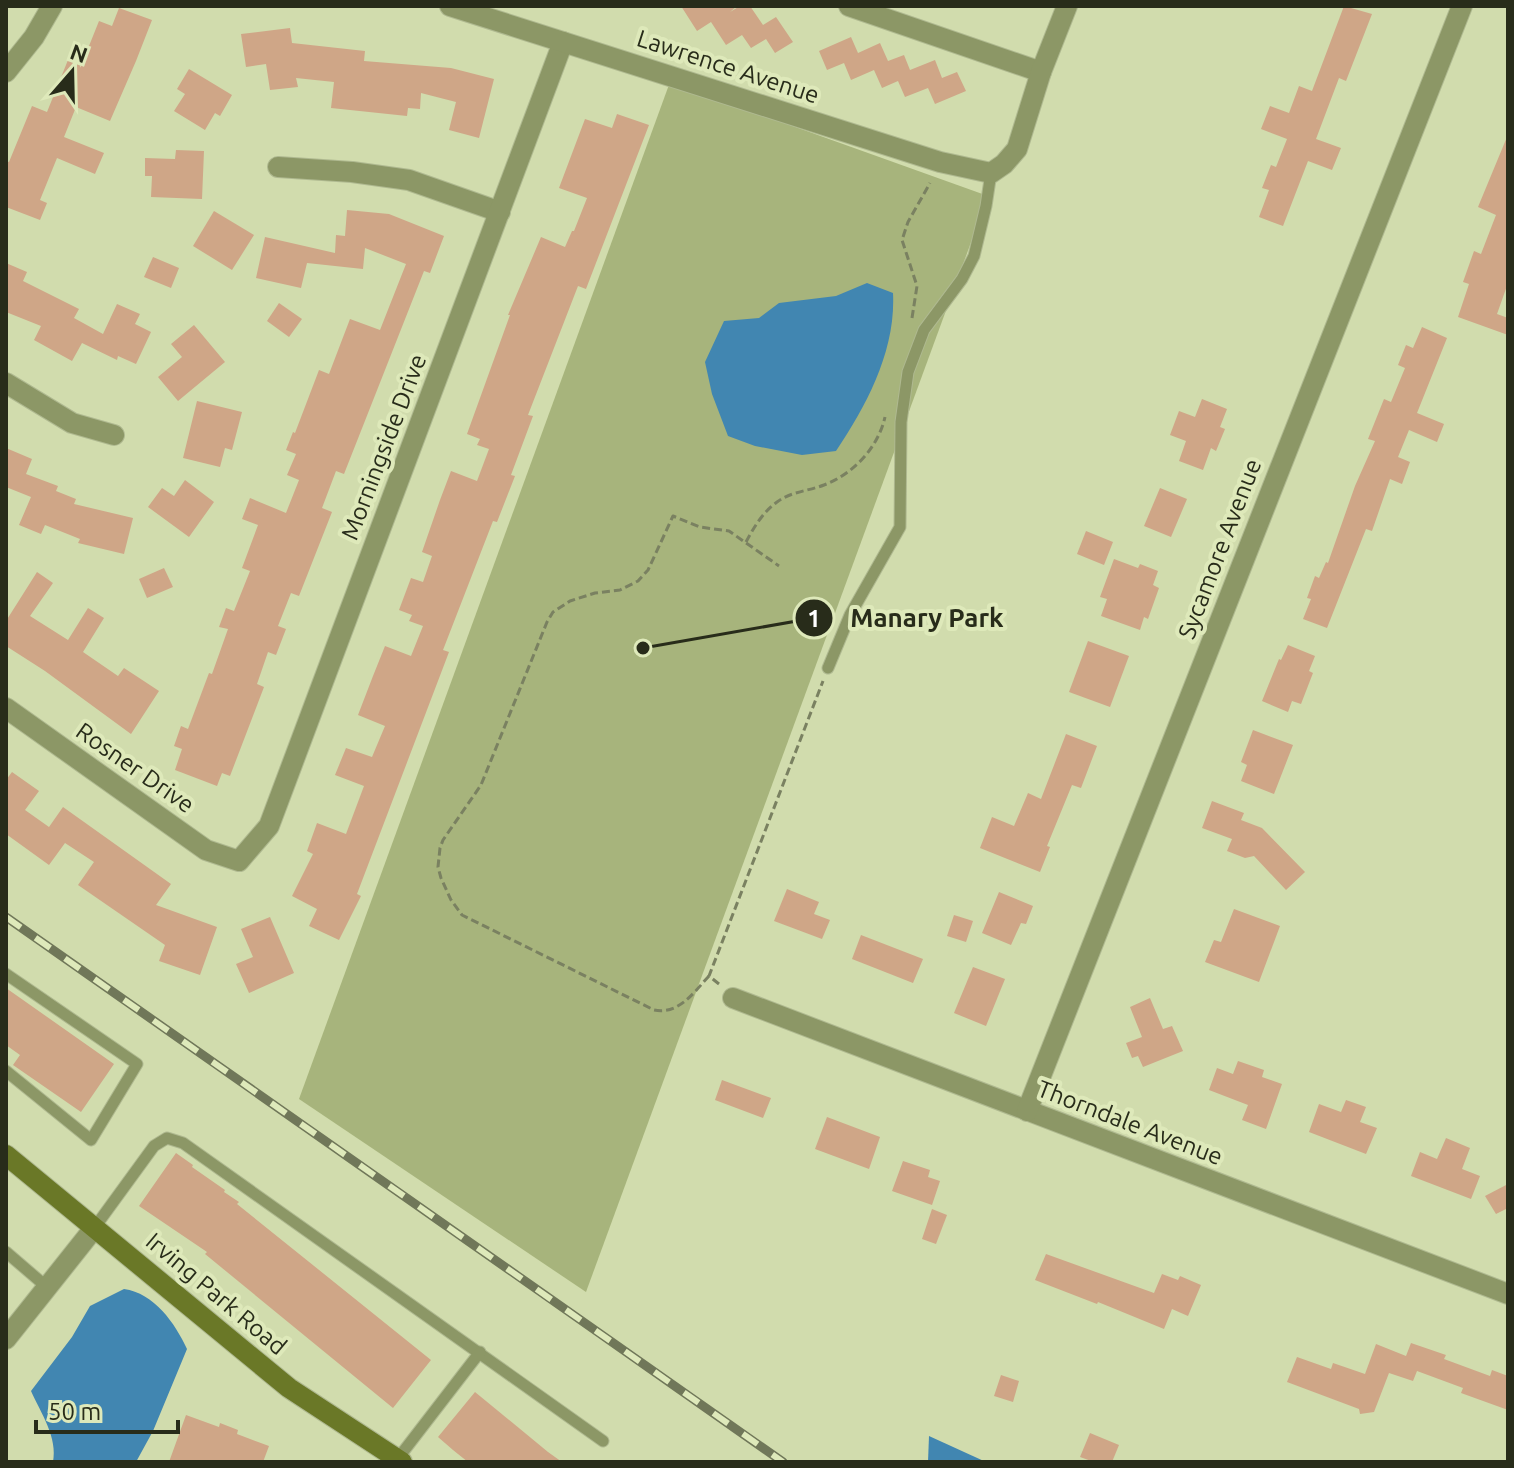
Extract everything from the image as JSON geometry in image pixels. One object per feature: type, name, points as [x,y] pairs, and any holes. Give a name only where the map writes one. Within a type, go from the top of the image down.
[{"type":"main road","name":"Irving Park Road","points":[[6,1155],[289,1388],[399,1461]]},
{"type":"street","points":[[6,72],[34,37],[52,6]]},
{"type":"street","name":"Lawrence Avenue","points":[[450,6],[940,162],[991,173]]},
{"type":"street","points":[[849,6],[1041,72]]},
{"type":"street","points":[[991,173],[1017,149],[1041,72],[1067,6]]},
{"type":"street","name":"Sycamore Avenue","points":[[1027,1111],[1462,6]]},
{"type":"street","name":"Morningside Drive","points":[[239,861],[269,826],[563,42]]},
{"type":"street","points":[[278,167],[409,180],[500,212]]},
{"type":"street","points":[[6,383],[72,423],[114,435]]},
{"type":"street","name":"Rosner Drive","points":[[6,708],[206,850],[239,861]]},
{"type":"street","name":"Thorndale Avenue","points":[[733,998],[1508,1294]]},
{"type":"street","points":[[6,1339],[95,1227]]},
{"type":"lane","points":[[828,668],[850,615],[900,527],[901,422],[908,372],[924,330],[962,279],[974,256],[991,173]]},
{"type":"lane","points":[[6,974],[137,1064],[91,1140],[6,1071]]},
{"type":"lane","points":[[95,1227],[154,1146],[167,1138],[183,1143],[603,1441]]},
{"type":"lane","points":[[6,1252],[48,1288]]},
{"type":"lane","points":[[399,1461],[480,1352]]},
{"type":"path","points":[[911,324],[917,286],[902,240],[908,222],[930,183]]},
{"type":"path","points":[[746,542],[760,518],[778,501],[825,484],[853,468],[877,439],[886,408]]},
{"type":"path","points":[[779,566],[729,531],[700,527],[673,516],[648,570],[638,581],[620,590],[582,596],[553,612],[533,652],[481,785],[443,840],[438,867],[446,891],[462,915],[654,1010],[661,1012],[676,1008],[709,976],[828,668]]},
{"type":"path","points":[[709,976],[733,998]]},
{"type":"green space","points":[[670,82],[988,196],[586,1292],[299,1099]]},
{"type":"water","points":[[867,283],[893,293],[890,335],[868,396],[836,451],[802,455],[755,446],[728,436],[712,394],[705,362],[724,321],[759,318],[779,303],[836,296]]},
{"type":"water","points":[[124,1289],[145,1296],[154,1303],[176,1329],[187,1349],[153,1431],[136,1462],[53,1462],[51,1435],[31,1391],[72,1337],[90,1306]]},
{"type":"water","points":[[929,1436],[986,1462],[928,1462]]},
{"type":"building","points":[[681,6],[737,6],[730,12],[740,6],[750,6],[763,25],[776,17],[793,42],[775,53],[766,39],[751,48],[742,35],[726,45],[711,22],[697,31]]},
{"type":"building","points":[[1344,6],[1372,14],[1346,81],[1339,78],[1316,139],[1341,148],[1332,170],[1308,161],[1283,226],[1259,217],[1269,190],[1262,188],[1271,165],[1276,167],[1287,139],[1261,129],[1270,106],[1289,113],[1299,86],[1312,91]]},
{"type":"building","points":[[119,8],[152,20],[136,61],[110,121],[76,107],[64,137],[104,153],[95,174],[57,158],[40,200],[47,203],[40,220],[6,207],[6,161],[9,162],[32,106],[47,112],[68,60],[81,66],[99,21],[112,26]]},
{"type":"building","points":[[290,28],[292,43],[365,51],[364,61],[451,68],[494,79],[479,138],[449,130],[456,102],[421,93],[420,109],[408,108],[407,116],[331,108],[334,82],[296,78],[298,87],[270,90],[266,64],[246,67],[241,34]]},
{"type":"building","points":[[851,37],[858,53],[880,43],[888,61],[904,55],[910,70],[935,60],[942,78],[957,72],[966,91],[935,104],[928,88],[905,97],[898,81],[882,88],[874,70],[851,80],[844,63],[827,70],[819,51]]},
{"type":"building","points":[[189,69],[232,95],[220,116],[215,113],[205,130],[174,111],[185,94],[177,89]]},
{"type":"building","points":[[617,114],[649,125],[586,289],[578,286],[528,415],[533,416],[511,475],[515,476],[497,522],[493,521],[443,650],[449,652],[357,894],[361,896],[339,940],[309,926],[317,909],[292,896],[313,854],[307,851],[317,823],[346,834],[364,786],[335,775],[346,748],[372,757],[385,726],[358,715],[373,676],[385,646],[411,656],[423,626],[409,621],[412,615],[399,610],[411,578],[423,582],[432,556],[422,552],[451,471],[477,481],[489,449],[477,445],[480,439],[467,434],[508,315],[541,237],[565,247],[587,198],[559,188],[585,119],[612,128]]},
{"type":"building","points":[[1507,137],[1508,283],[1497,314],[1508,318],[1508,335],[1458,317],[1469,284],[1463,282],[1474,251],[1481,254],[1496,215],[1478,207]]},
{"type":"building","points":[[176,150],[204,151],[202,199],[151,197],[152,176],[145,176],[145,158],[175,159]]},
{"type":"building","points":[[347,210],[389,214],[444,236],[430,273],[424,271],[344,474],[336,471],[322,508],[332,512],[299,596],[291,593],[278,626],[286,629],[276,655],[268,652],[257,684],[264,687],[230,776],[222,773],[217,786],[175,770],[182,749],[174,746],[181,726],[188,729],[209,673],[212,674],[228,629],[219,627],[226,608],[234,611],[250,571],[242,568],[258,525],[242,519],[250,498],[286,513],[299,480],[287,475],[296,454],[286,450],[319,370],[329,374],[350,319],[380,330],[406,264],[365,248],[363,269],[307,263],[301,288],[256,278],[265,237],[335,253],[336,235],[345,236]]},
{"type":"building","points":[[214,211],[254,235],[232,270],[193,246]]},
{"type":"building","points":[[153,257],[179,268],[171,288],[144,277]]},
{"type":"building","points":[[6,263],[27,272],[23,281],[79,309],[74,318],[103,334],[117,304],[140,314],[135,324],[151,332],[136,364],[118,356],[117,360],[82,343],[72,361],[34,340],[41,326],[6,312]]},
{"type":"building","points":[[279,303],[302,319],[289,337],[267,321]]},
{"type":"building","points":[[194,325],[225,362],[178,401],[158,377],[182,357],[171,344]]},
{"type":"building","points":[[1422,327],[1447,338],[1417,413],[1444,424],[1437,442],[1409,430],[1398,457],[1410,462],[1402,484],[1390,479],[1372,531],[1366,529],[1327,628],[1303,619],[1311,599],[1307,598],[1315,576],[1319,578],[1328,563],[1355,486],[1375,441],[1368,439],[1384,399],[1391,402],[1405,368],[1398,365],[1406,345],[1413,348]]},
{"type":"building","points":[[1202,399],[1227,409],[1220,427],[1225,429],[1216,451],[1211,448],[1203,470],[1179,461],[1186,441],[1170,435],[1179,411],[1195,417]]},
{"type":"building","points":[[197,401],[242,412],[232,450],[225,448],[220,467],[183,458]]},
{"type":"building","points":[[6,448],[32,459],[26,474],[58,486],[56,491],[76,499],[74,504],[133,518],[124,554],[78,543],[80,539],[45,525],[41,534],[19,525],[31,497],[6,487]]},
{"type":"building","points":[[185,480],[214,502],[189,537],[148,507],[162,488],[174,496]]},
{"type":"building","points":[[1160,488],[1187,499],[1171,537],[1144,526]]},
{"type":"building","points":[[1086,531],[1113,542],[1104,565],[1077,554]]},
{"type":"building","points":[[1114,559],[1158,571],[1153,585],[1159,588],[1148,619],[1144,617],[1140,630],[1101,616],[1107,599],[1100,597]]},
{"type":"building","points":[[164,568],[173,587],[147,598],[139,579]]},
{"type":"building","points":[[37,572],[53,583],[30,616],[68,640],[88,608],[104,618],[83,652],[118,676],[124,668],[159,691],[131,734],[6,646],[6,621]]},
{"type":"building","points":[[1088,641],[1129,656],[1110,707],[1069,692]]},
{"type":"building","points":[[1288,645],[1315,656],[1309,671],[1313,673],[1301,704],[1292,701],[1288,712],[1262,701]]},
{"type":"building","points":[[1253,730],[1293,745],[1274,794],[1241,781],[1247,765],[1241,762]]},
{"type":"building","points":[[1066,734],[1097,746],[1081,788],[1072,785],[1047,846],[1050,847],[1040,872],[980,848],[992,817],[1014,826],[1028,793],[1041,799]]},
{"type":"building","points":[[12,772],[39,791],[25,810],[49,827],[63,807],[171,884],[156,905],[217,927],[200,975],[159,961],[165,945],[78,885],[94,862],[65,843],[49,865],[6,834],[6,780]]},
{"type":"building","points":[[1212,801],[1244,813],[1241,820],[1262,828],[1305,872],[1286,890],[1254,856],[1245,858],[1227,851],[1232,839],[1202,828]]},
{"type":"building","points":[[787,889],[819,902],[814,914],[830,920],[822,939],[774,921]]},
{"type":"building","points":[[999,892],[1033,906],[1026,924],[1021,923],[1011,945],[982,933]]},
{"type":"building","points":[[1234,909],[1280,926],[1259,982],[1205,962],[1214,940],[1221,942]]},
{"type":"building","points":[[954,915],[973,921],[966,942],[947,936]]},
{"type":"building","points":[[270,917],[294,973],[249,993],[236,964],[253,957],[241,929]]},
{"type":"building","points":[[861,935],[923,959],[913,983],[852,959]]},
{"type":"building","points":[[973,967],[1005,979],[986,1026],[954,1013]]},
{"type":"building","points":[[6,988],[114,1064],[81,1112],[13,1065],[20,1055],[6,1045]]},
{"type":"building","points":[[1150,998],[1163,1029],[1172,1026],[1183,1051],[1143,1067],[1138,1056],[1132,1058],[1126,1043],[1142,1037],[1130,1007]]},
{"type":"building","points":[[1238,1061],[1264,1070],[1262,1077],[1282,1084],[1266,1129],[1242,1120],[1248,1105],[1209,1090],[1217,1068],[1233,1074]]},
{"type":"building","points":[[722,1080],[771,1098],[763,1118],[715,1100]]},
{"type":"building","points":[[1346,1100],[1366,1107],[1360,1122],[1377,1128],[1366,1154],[1309,1132],[1319,1104],[1341,1112]]},
{"type":"building","points":[[827,1117],[880,1137],[869,1169],[815,1149]]},
{"type":"building","points":[[1446,1138],[1470,1148],[1462,1169],[1480,1176],[1471,1199],[1411,1176],[1420,1152],[1437,1159]]},
{"type":"building","points":[[176,1153],[431,1360],[393,1408],[205,1254],[207,1252],[139,1206]]},
{"type":"building","points":[[903,1161],[930,1170],[928,1177],[940,1181],[932,1205],[892,1191]]},
{"type":"building","points":[[1508,1184],[1508,1208],[1496,1214],[1485,1196]]},
{"type":"building","points":[[932,1209],[947,1215],[936,1244],[922,1239]]},
{"type":"building","points":[[1046,1254],[1154,1293],[1162,1274],[1178,1280],[1180,1276],[1201,1285],[1188,1316],[1172,1309],[1164,1329],[1035,1280]]},
{"type":"building","points":[[1411,1343],[1446,1355],[1444,1359],[1490,1376],[1492,1370],[1508,1376],[1508,1410],[1461,1393],[1463,1388],[1417,1371],[1413,1381],[1389,1373],[1374,1412],[1360,1414],[1359,1409],[1287,1382],[1297,1357],[1331,1369],[1333,1363],[1365,1374],[1376,1344],[1406,1356]]},
{"type":"building","points":[[1001,1375],[1019,1381],[1013,1402],[994,1396]]},
{"type":"building","points":[[475,1392],[562,1462],[468,1462],[453,1450],[438,1437]]},
{"type":"building","points":[[186,1415],[219,1427],[220,1423],[238,1430],[237,1434],[269,1446],[263,1462],[169,1462]]},
{"type":"building","points":[[1090,1433],[1119,1445],[1112,1462],[1094,1462],[1080,1457]]},
{"type":"railway","points":[[6,917],[783,1462]]},
{"type":"place","name":"Manary Park","points":[[643,648]]}]
